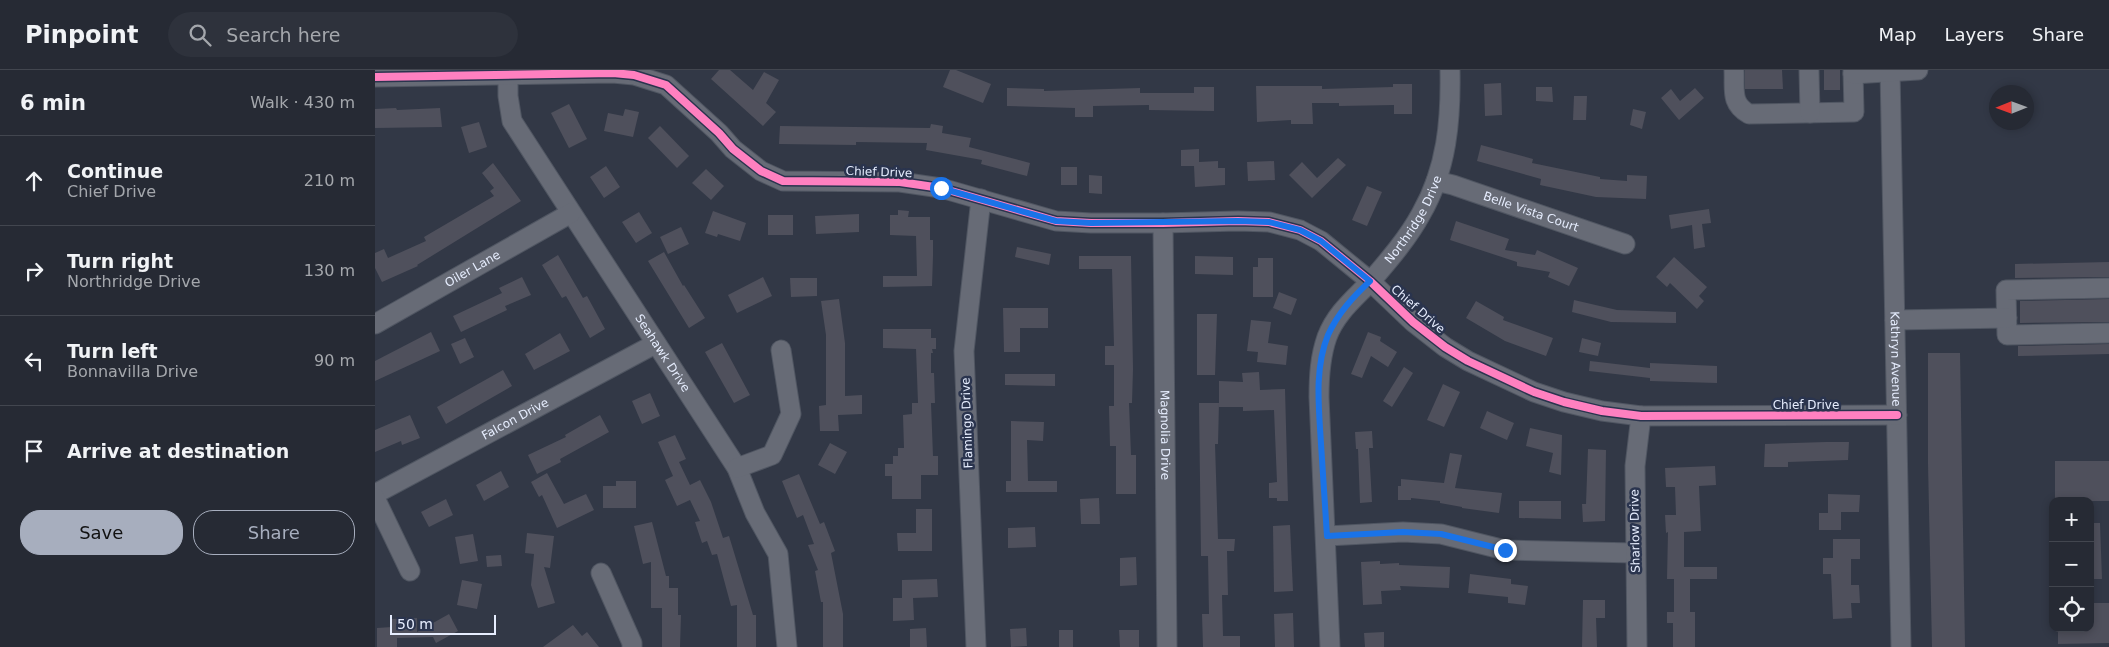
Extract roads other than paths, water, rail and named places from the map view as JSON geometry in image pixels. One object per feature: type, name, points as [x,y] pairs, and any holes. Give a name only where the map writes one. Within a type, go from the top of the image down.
[{"type":"street","name":"Northridge Drive","points":[[1330,647],[1327,536],[1319,397],[1319,372],[1322,353],[1336,319],[1350,300],[1370,281],[1408,235],[1425,207],[1436,181],[1448,136],[1450,70]]},
{"type":"street","points":[[1734,70],[1735,103],[1741,110],[1749,114],[1854,112],[1853,72],[1918,70]]},
{"type":"street","points":[[1809,70],[1810,113]]},
{"type":"street","name":"Kathryn Avenue","points":[[1890,70],[1901,647]]},
{"type":"street","name":"Chief Drive","points":[[375,77],[613,72],[634,75],[666,85],[733,149],[761,171],[783,181],[900,182],[941,188],[1056,221],[1091,223],[1246,221],[1269,222],[1300,230],[1321,241],[1370,281],[1413,322],[1445,347],[1468,361],[1541,394],[1602,411],[1641,416],[1897,416]]},
{"type":"street","name":"Seahawk Drive","points":[[508,73],[508,96],[512,122],[737,468],[755,513],[778,554],[787,647]]},
{"type":"street","name":"Belle Vista Court","points":[[1436,181],[1453,185],[1625,244]]},
{"type":"street","name":"Flamingo Drive","points":[[976,647],[964,351],[981,199]]},
{"type":"street","name":"Oiler Lane","points":[[375,324],[571,213]]},
{"type":"street","name":"Magnolia Drive","points":[[1163,223],[1167,647]]},
{"type":"street","points":[[2109,288],[2006,290],[2007,335],[2109,333]]},
{"type":"street","points":[[1895,320],[2007,318]]},
{"type":"street","name":"Falcon Drive","points":[[375,494],[655,344]]},
{"type":"street","points":[[737,468],[772,455],[791,414],[781,350]]},
{"type":"street","name":"Sharlow Drive","points":[[1637,647],[1635,466],[1641,416]]},
{"type":"street","points":[[375,498],[410,571]]},
{"type":"street","points":[[1327,536],[1403,532],[1441,534],[1505,550],[1635,553]]},
{"type":"street","points":[[601,573],[632,643],[632,647]]}]
